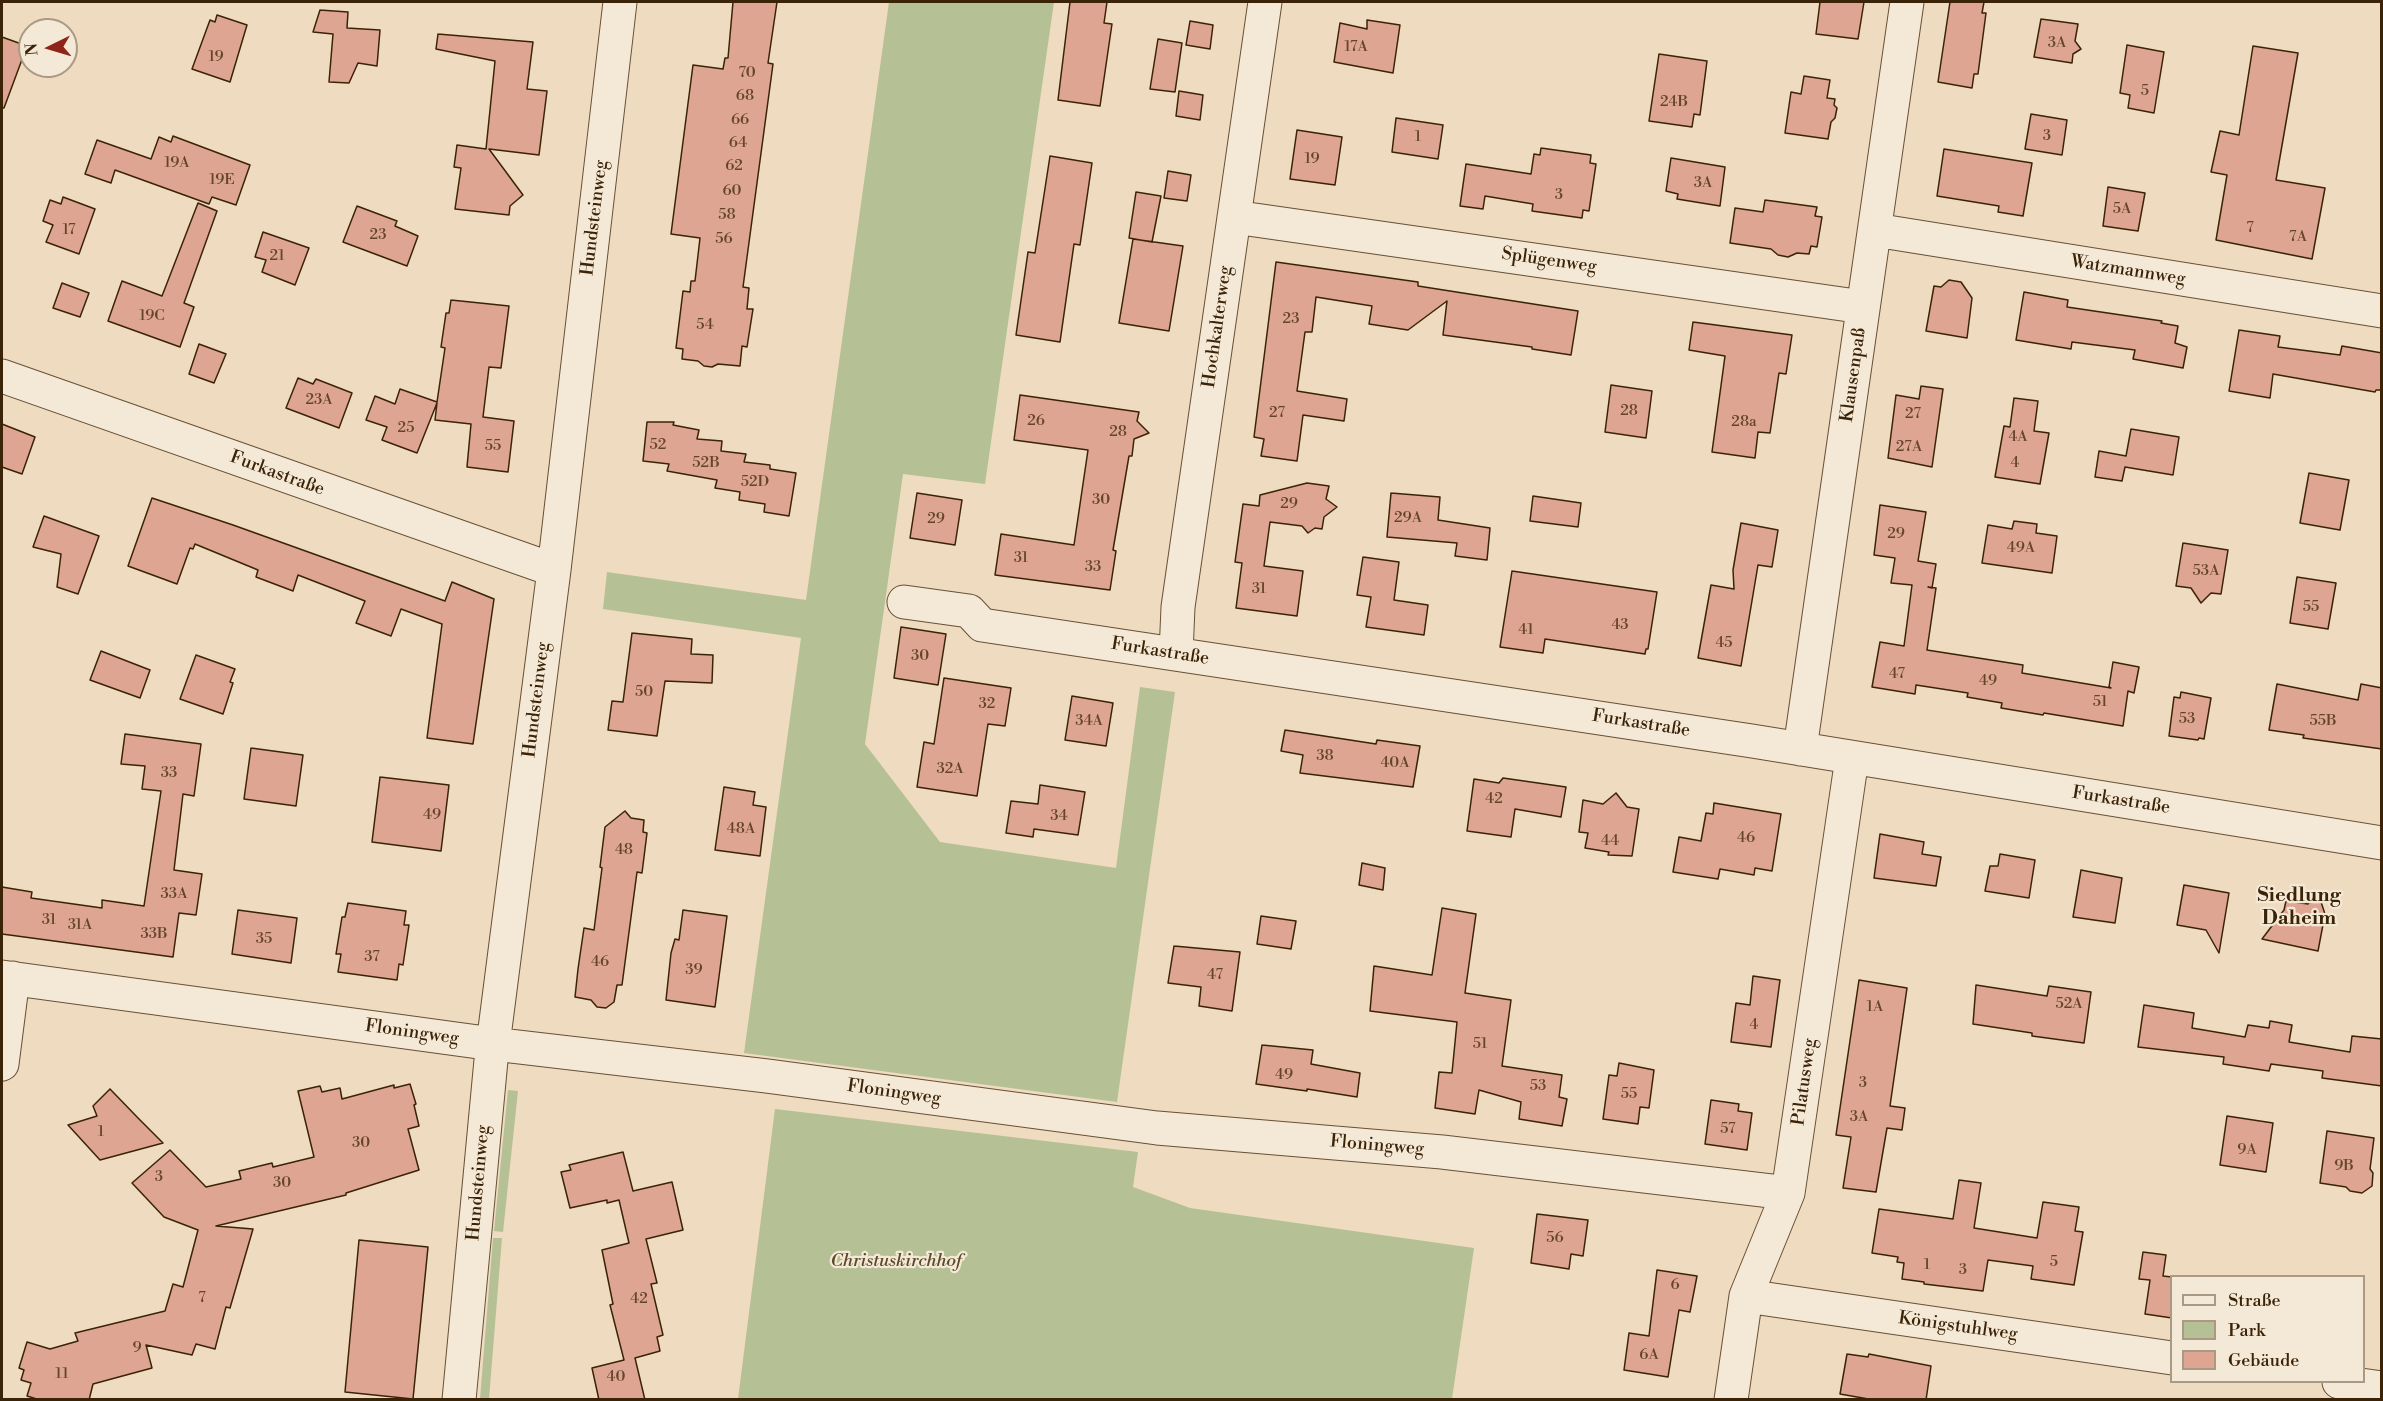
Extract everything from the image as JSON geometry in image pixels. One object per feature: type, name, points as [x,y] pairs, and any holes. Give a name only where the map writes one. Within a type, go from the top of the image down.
[{"type":"street","name":"Hundsteinweg","points":[[459,1400],[493,1044],[554,570],[620,2]]},
{"type":"street","name":"Hochkalterweg","points":[[1176,654],[1178,607],[1265,2]]},
{"type":"street","name":"Klausenpaß","points":[[1800,749],[1907,2]]},
{"type":"street","name":"Splügenweg","points":[[1234,218],[1863,307]]},
{"type":"street","name":"Watzmannweg","points":[[1875,230],[2382,311]]},
{"type":"street","name":"Furkastraße","points":[[2,376],[336,496],[554,570]]},
{"type":"street","name":"Furkastraße","points":[[904,602],[969,611],[982,624],[1800,749],[2382,843]]},
{"type":"street","name":"Pilatusweg","points":[[1731,1400],[1746,1296],[1788,1193],[1852,758]]},
{"type":"street","name":"Floningweg","points":[[7,978],[493,1044],[767,1076],[1157,1128],[1442,1152],[1788,1193]]},
{"type":"street","points":[[2,1064],[7,978]]},
{"type":"street","name":"Königstuhlweg","points":[[1746,1296],[2170,1358]]},
{"type":"street","points":[[2346,1383],[2382,1388]]},
{"type":"green space","points":[[889,2],[1054,2],[985,484],[903,474],[865,744],[940,842],[1116,868],[1140,687],[1175,692],[1117,1102],[744,1053],[801,638],[603,609],[607,572],[806,600]]},
{"type":"green space","points":[[508,1090],[518,1091],[503,1232],[494,1231]]},
{"type":"green space","name":"Christuskirchhof","points":[[775,1109],[1138,1152],[1133,1187],[1190,1208],[1474,1248],[1452,1399],[738,1399]]},
{"type":"green space","points":[[493,1238],[502,1238],[489,1399],[480,1399]]},
{"type":"building","points":[[733,2],[777,2],[768,63],[773,64],[743,287],[749,288],[747,309],[753,309],[747,347],[742,346],[740,366],[718,364],[712,367],[704,366],[698,361],[682,359],[683,349],[676,348],[683,291],[690,292],[691,281],[695,281],[700,238],[671,234],[693,65],[723,69],[725,58],[728,58]]},
{"type":"building","points":[[1070,2],[1107,2],[1104,23],[1112,24],[1100,106],[1058,100]]},
{"type":"building","points":[[1820,2],[1864,2],[1858,39],[1816,34]]},
{"type":"building","points":[[1950,2],[1984,2],[1982,13],[1986,13],[1978,74],[1974,74],[1972,88],[1938,82]]},
{"type":"building","points":[[320,10],[348,12],[347,28],[380,30],[377,66],[358,63],[349,83],[329,82],[333,34],[313,32]]},
{"type":"building","points":[[217,15],[247,25],[230,82],[192,69],[210,20],[215,22]]},
{"type":"building","points":[[2041,19],[2078,24],[2075,41],[2081,49],[2073,54],[2072,63],[2034,57]]},
{"type":"building","points":[[1367,20],[1400,25],[1393,73],[1334,62],[1340,23],[1367,29]]},
{"type":"building","points":[[1190,21],[1213,25],[1210,49],[1186,45]]},
{"type":"building","points":[[438,34],[533,42],[527,89],[547,91],[539,155],[489,149],[523,195],[510,206],[509,215],[455,209],[461,168],[454,167],[457,145],[486,149],[495,61],[436,49]]},
{"type":"building","points":[[2,37],[18,43],[18,70],[4,108],[2,108]]},
{"type":"building","points":[[1158,39],[1182,43],[1175,92],[1150,89]]},
{"type":"building","points":[[2127,45],[2164,52],[2154,113],[2128,108],[2130,95],[2120,93]]},
{"type":"building","points":[[2253,46],[2298,53],[2276,180],[2325,188],[2312,259],[2216,240],[2227,175],[2211,172],[2220,131],[2239,135]]},
{"type":"building","points":[[1659,54],[1707,61],[1700,115],[1694,114],[1692,127],[1649,121]]},
{"type":"building","points":[[1804,76],[1830,80],[1827,98],[1835,99],[1834,105],[1837,108],[1835,118],[1831,122],[1828,139],[1785,133],[1791,92],[1801,94]]},
{"type":"building","points":[[1179,91],[1203,95],[1200,120],[1176,116]]},
{"type":"building","points":[[2031,114],[2067,120],[2062,155],[2025,149]]},
{"type":"building","points":[[1396,118],[1443,125],[1438,159],[1392,152]]},
{"type":"building","points":[[1297,130],[1342,137],[1335,185],[1290,179]]},
{"type":"building","points":[[173,136],[250,165],[236,205],[212,197],[209,204],[115,170],[111,183],[85,174],[97,140],[151,159],[159,137],[171,142]]},
{"type":"building","points":[[1541,148],[1591,155],[1590,163],[1596,164],[1589,211],[1583,210],[1582,218],[1532,211],[1533,204],[1485,196],[1483,209],[1460,206],[1466,164],[1531,174],[1534,154],[1540,155]]},
{"type":"building","points":[[1944,149],[2032,163],[2023,216],[1998,212],[1999,206],[1937,196]]},
{"type":"building","points":[[1050,156],[1092,163],[1080,245],[1074,244],[1060,342],[1016,335],[1028,252],[1035,253]]},
{"type":"building","points":[[1671,158],[1725,167],[1720,206],[1677,199],[1678,194],[1666,191]]},
{"type":"building","points":[[1168,171],[1191,175],[1187,201],[1164,198]]},
{"type":"building","points":[[2108,187],[2145,193],[2138,231],[2103,226]]},
{"type":"building","points":[[1136,192],[1161,196],[1152,242],[1129,238]]},
{"type":"building","points":[[63,197],[95,209],[79,254],[46,242],[53,225],[43,221],[50,200],[61,204]]},
{"type":"building","points":[[1765,200],[1817,207],[1815,216],[1822,217],[1817,247],[1811,246],[1809,254],[1797,253],[1788,257],[1778,255],[1771,249],[1730,243],[1735,208],[1763,212]]},
{"type":"building","points":[[198,203],[217,211],[184,303],[194,307],[180,347],[108,321],[122,281],[162,296]]},
{"type":"building","points":[[357,206],[397,221],[395,226],[418,236],[407,266],[343,242]]},
{"type":"building","points":[[263,232],[309,248],[295,285],[262,272],[266,260],[255,257]]},
{"type":"building","points":[[1133,239],[1183,246],[1169,331],[1119,323]]},
{"type":"building","points":[[1276,262],[1418,282],[1418,286],[1578,311],[1571,355],[1532,349],[1532,347],[1443,335],[1447,301],[1408,330],[1369,324],[1372,306],[1316,297],[1312,332],[1305,332],[1297,391],[1347,399],[1344,421],[1303,415],[1297,461],[1261,456],[1264,439],[1254,437]]},
{"type":"building","points":[[1949,280],[1961,282],[1972,298],[1967,338],[1926,331],[1934,286],[1941,287]]},
{"type":"building","points":[[62,283],[89,293],[80,317],[53,308]]},
{"type":"building","points":[[2024,292],[2068,300],[2067,307],[2162,321],[2161,323],[2178,326],[2175,343],[2187,347],[2183,368],[2133,359],[2135,350],[2072,342],[2071,349],[2016,340]]},
{"type":"building","points":[[451,300],[509,306],[501,368],[489,367],[483,417],[514,421],[508,472],[467,467],[471,424],[435,420],[437,403],[417,453],[382,440],[387,427],[366,420],[375,396],[395,404],[400,389],[437,402],[445,348],[441,347],[446,313],[449,313]]},
{"type":"building","points":[[1693,322],[1792,335],[1786,374],[1779,373],[1770,433],[1758,432],[1755,458],[1712,452],[1725,356],[1689,350]]},
{"type":"building","points":[[2239,330],[2280,336],[2278,347],[2340,355],[2342,346],[2382,353],[2382,390],[2375,392],[2273,374],[2270,398],[2229,391]]},
{"type":"building","points":[[199,344],[226,354],[214,383],[189,374]]},
{"type":"building","points":[[298,378],[313,384],[316,379],[352,393],[339,428],[286,408]]},
{"type":"building","points":[[1611,385],[1652,391],[1646,438],[1605,432]]},
{"type":"building","points":[[1921,386],[1943,389],[1932,467],[1888,458],[1896,395],[1919,399]]},
{"type":"building","points":[[1020,395],[1139,412],[1137,421],[1149,433],[1134,439],[1132,456],[1129,456],[1113,550],[1116,551],[1110,590],[995,575],[1001,534],[1074,545],[1088,450],[1014,440]]},
{"type":"building","points":[[2014,398],[2038,401],[2034,431],[2049,433],[2040,484],[1995,477],[2004,426],[2010,427]]},
{"type":"building","points":[[647,422],[674,422],[673,425],[699,430],[697,439],[722,441],[721,451],[746,454],[744,462],[770,465],[770,469],[796,473],[789,516],[764,512],[765,504],[739,500],[740,492],[715,488],[717,480],[667,471],[669,464],[643,461]]},
{"type":"building","points":[[2,424],[35,437],[22,474],[2,467]]},
{"type":"building","points":[[2131,429],[2179,437],[2173,475],[2125,467],[2122,481],[2095,477],[2099,451],[2126,456]]},
{"type":"building","points":[[2309,473],[2349,480],[2340,530],[2300,523]]},
{"type":"building","points":[[1307,483],[1329,486],[1326,499],[1337,507],[1324,517],[1322,529],[1315,528],[1308,533],[1302,526],[1270,522],[1264,566],[1303,571],[1297,616],[1236,608],[1242,563],[1235,562],[1243,504],[1259,506],[1260,495]]},
{"type":"building","points":[[917,493],[962,500],[955,545],[910,538]]},
{"type":"building","points":[[1391,493],[1440,497],[1438,520],[1490,528],[1487,560],[1455,556],[1457,543],[1387,537]]},
{"type":"building","points":[[1533,496],[1581,503],[1578,527],[1530,521]]},
{"type":"building","points":[[152,498],[445,601],[452,582],[494,599],[473,744],[427,738],[442,624],[401,609],[391,636],[356,623],[365,601],[298,575],[293,591],[256,577],[258,570],[195,544],[193,549],[190,548],[177,584],[128,566]]},
{"type":"building","points":[[1880,505],[1926,512],[1918,561],[1936,564],[1932,588],[1936,588],[1927,650],[2023,665],[2022,673],[2111,688],[2109,687],[2113,662],[2139,667],[2134,693],[2128,691],[2123,726],[2001,708],[2002,703],[1967,697],[1968,693],[1916,685],[1915,694],[1872,687],[1880,642],[1904,646],[1912,585],[1891,583],[1895,558],[1874,555]]},
{"type":"building","points":[[44,516],[99,536],[78,594],[57,587],[61,554],[33,547]]},
{"type":"building","points":[[2014,521],[2037,524],[2036,533],[2057,536],[2052,573],[1982,563],[1988,525],[2012,529]]},
{"type":"building","points":[[1741,523],[1778,530],[1772,567],[1758,565],[1741,666],[1698,658],[1711,585],[1734,589],[1733,570]]},
{"type":"building","points":[[2183,543],[2228,550],[2221,594],[2211,593],[2201,603],[2191,588],[2176,586]]},
{"type":"building","points":[[1363,557],[1399,562],[1394,600],[1428,605],[1424,635],[1366,627],[1371,597],[1357,595]]},
{"type":"building","points":[[1512,571],[1657,592],[1648,649],[1645,654],[1545,639],[1543,653],[1500,647]]},
{"type":"building","points":[[2297,577],[2336,583],[2328,629],[2290,623]]},
{"type":"building","points":[[901,627],[946,634],[938,685],[894,678]]},
{"type":"building","points":[[632,633],[692,639],[691,654],[713,655],[712,683],[665,681],[657,736],[608,730],[612,701],[623,702]]},
{"type":"building","points":[[101,651],[150,670],[140,698],[90,680]]},
{"type":"building","points":[[196,655],[235,669],[223,714],[180,699]]},
{"type":"building","points":[[944,678],[1011,688],[1005,726],[988,724],[977,796],[917,787],[924,742],[934,744]]},
{"type":"building","points":[[2277,684],[2358,700],[2361,684],[2382,688],[2382,749],[2303,738],[2304,735],[2269,730]]},
{"type":"building","points":[[2181,692],[2211,698],[2204,739],[2169,736],[2174,697],[2180,698]]},
{"type":"building","points":[[1072,696],[1113,703],[1106,746],[1065,740]]},
{"type":"building","points":[[1285,730],[1376,744],[1377,740],[1420,746],[1413,787],[1300,773],[1303,755],[1281,751]]},
{"type":"building","points":[[125,734],[201,744],[194,796],[183,794],[174,870],[202,874],[196,915],[179,913],[173,957],[2,934],[2,887],[32,892],[31,898],[102,908],[102,900],[144,906],[161,791],[142,789],[145,766],[121,764]]},
{"type":"building","points":[[251,748],[303,755],[296,806],[244,799]]},
{"type":"building","points":[[380,777],[449,785],[441,851],[372,842]]},
{"type":"building","points":[[1503,778],[1566,787],[1561,817],[1515,809],[1511,837],[1467,831],[1474,779],[1499,783]]},
{"type":"building","points":[[1040,785],[1085,792],[1078,835],[1034,829],[1033,837],[1006,833],[1011,801],[1038,804]]},
{"type":"building","points":[[724,787],[755,792],[753,805],[766,807],[760,856],[715,850]]},
{"type":"building","points":[[1616,793],[1627,807],[1639,809],[1632,856],[1608,855],[1609,852],[1585,848],[1588,833],[1579,832],[1583,800],[1603,804]]},
{"type":"building","points":[[1714,803],[1781,814],[1772,871],[1755,868],[1754,875],[1720,869],[1718,879],[1673,872],[1679,837],[1701,841],[1706,813],[1713,814]]},
{"type":"building","points":[[625,811],[631,818],[644,820],[643,832],[647,833],[642,873],[637,872],[622,985],[617,985],[614,1002],[606,1008],[597,1007],[591,1000],[575,997],[578,969],[584,928],[594,930],[605,827]]},
{"type":"building","points":[[1880,834],[1924,842],[1922,854],[1941,857],[1936,886],[1874,878]]},
{"type":"building","points":[[2000,854],[2035,860],[2029,898],[1985,891],[1990,866],[1998,866]]},
{"type":"building","points":[[1362,863],[1385,868],[1383,890],[1359,885]]},
{"type":"building","points":[[2081,870],[2122,878],[2115,923],[2073,917]]},
{"type":"building","points":[[2184,885],[2229,893],[2219,953],[2206,930],[2177,925]]},
{"type":"building","points":[[2318,893],[2325,914],[2318,951],[2262,939],[2284,910],[2286,901],[2308,904]]},
{"type":"building","points":[[348,903],[406,911],[404,925],[409,925],[403,965],[399,964],[397,980],[338,972],[341,954],[336,954],[342,917],[345,917]]},
{"type":"building","points":[[1442,908],[1476,914],[1465,993],[1511,1000],[1502,1066],[1562,1075],[1559,1097],[1567,1099],[1562,1126],[1519,1119],[1521,1102],[1479,1090],[1475,1114],[1435,1108],[1439,1072],[1452,1073],[1457,1022],[1370,1011],[1374,966],[1432,975]]},
{"type":"building","points":[[238,910],[297,918],[291,963],[232,954]]},
{"type":"building","points":[[683,910],[727,916],[715,1007],[666,1000],[671,953],[675,939],[679,940]]},
{"type":"building","points":[[1261,916],[1296,921],[1291,949],[1257,944]]},
{"type":"building","points":[[1174,946],[1240,952],[1232,1011],[1199,1006],[1201,987],[1168,983]]},
{"type":"building","points":[[1753,976],[1780,980],[1771,1047],[1731,1042],[1736,1003],[1750,1005]]},
{"type":"building","points":[[1859,980],[1907,988],[1890,1106],[1905,1108],[1902,1130],[1887,1128],[1876,1192],[1843,1188],[1851,1137],[1836,1135]]},
{"type":"building","points":[[1976,985],[2047,996],[2049,986],[2091,992],[2084,1043],[2032,1036],[2032,1033],[1973,1024]]},
{"type":"building","points":[[2144,1005],[2194,1013],[2192,1028],[2245,1037],[2248,1025],[2269,1028],[2270,1021],[2292,1025],[2289,1042],[2350,1052],[2352,1036],[2382,1039],[2382,1086],[2322,1078],[2323,1071],[2271,1064],[2269,1071],[2223,1064],[2224,1057],[2138,1047]]},
{"type":"building","points":[[1262,1045],[1313,1050],[1311,1064],[1360,1073],[1357,1097],[1256,1084]]},
{"type":"building","points":[[1619,1063],[1654,1070],[1649,1108],[1640,1107],[1638,1124],[1603,1119],[1609,1075],[1617,1076]]},
{"type":"building","points":[[410,1084],[419,1126],[408,1129],[419,1170],[346,1193],[346,1195],[216,1226],[253,1229],[230,1308],[226,1307],[215,1349],[196,1344],[192,1355],[146,1345],[152,1368],[93,1384],[89,1400],[40,1400],[27,1396],[31,1383],[21,1380],[24,1370],[19,1368],[27,1342],[50,1349],[78,1341],[75,1333],[165,1311],[173,1284],[183,1287],[198,1230],[164,1217],[132,1183],[170,1150],[206,1187],[241,1179],[239,1171],[272,1163],[273,1167],[314,1157],[298,1091],[320,1086],[322,1092],[340,1088],[342,1099],[394,1085],[394,1088]]},
{"type":"building","points":[[110,1089],[163,1143],[100,1160],[68,1125],[97,1116],[93,1106]]},
{"type":"building","points":[[1711,1100],[1739,1104],[1738,1111],[1752,1113],[1747,1150],[1705,1144]]},
{"type":"building","points":[[2227,1116],[2273,1123],[2266,1172],[2220,1165]]},
{"type":"building","points":[[2327,1131],[2374,1138],[2370,1169],[2373,1173],[2372,1186],[2362,1193],[2350,1191],[2346,1187],[2320,1183]]},
{"type":"building","points":[[623,1152],[633,1191],[672,1182],[683,1230],[646,1239],[657,1283],[651,1284],[663,1335],[657,1337],[660,1351],[635,1358],[645,1400],[599,1400],[592,1368],[624,1360],[610,1305],[613,1304],[602,1250],[629,1243],[619,1200],[607,1203],[607,1200],[570,1208],[561,1172],[571,1170],[569,1165]]},
{"type":"building","points":[[1959,1180],[1981,1183],[1974,1228],[2037,1238],[2043,1202],[2079,1207],[2075,1231],[2083,1232],[2074,1285],[2031,1279],[2033,1266],[1988,1260],[1983,1291],[1924,1284],[1924,1282],[1902,1279],[1904,1263],[1897,1262],[1898,1257],[1872,1253],[1879,1209],[1953,1219]]},
{"type":"building","points":[[1537,1214],[1588,1220],[1583,1256],[1571,1254],[1569,1269],[1531,1263]]},
{"type":"building","points":[[359,1240],[428,1247],[413,1399],[345,1392]]},
{"type":"building","points":[[2143,1252],[2166,1255],[2163,1276],[2170,1277],[2170,1318],[2145,1314],[2150,1280],[2139,1279]]},
{"type":"building","points":[[1657,1270],[1697,1276],[1690,1312],[1679,1310],[1668,1377],[1624,1370],[1629,1333],[1649,1336]]},
{"type":"building","points":[[1847,1354],[1868,1357],[1869,1354],[1931,1366],[1926,1400],[1874,1400],[1840,1394]]},
{"type":"district","name":"Siedlung Daheim","points":[[2299,908]]}]
